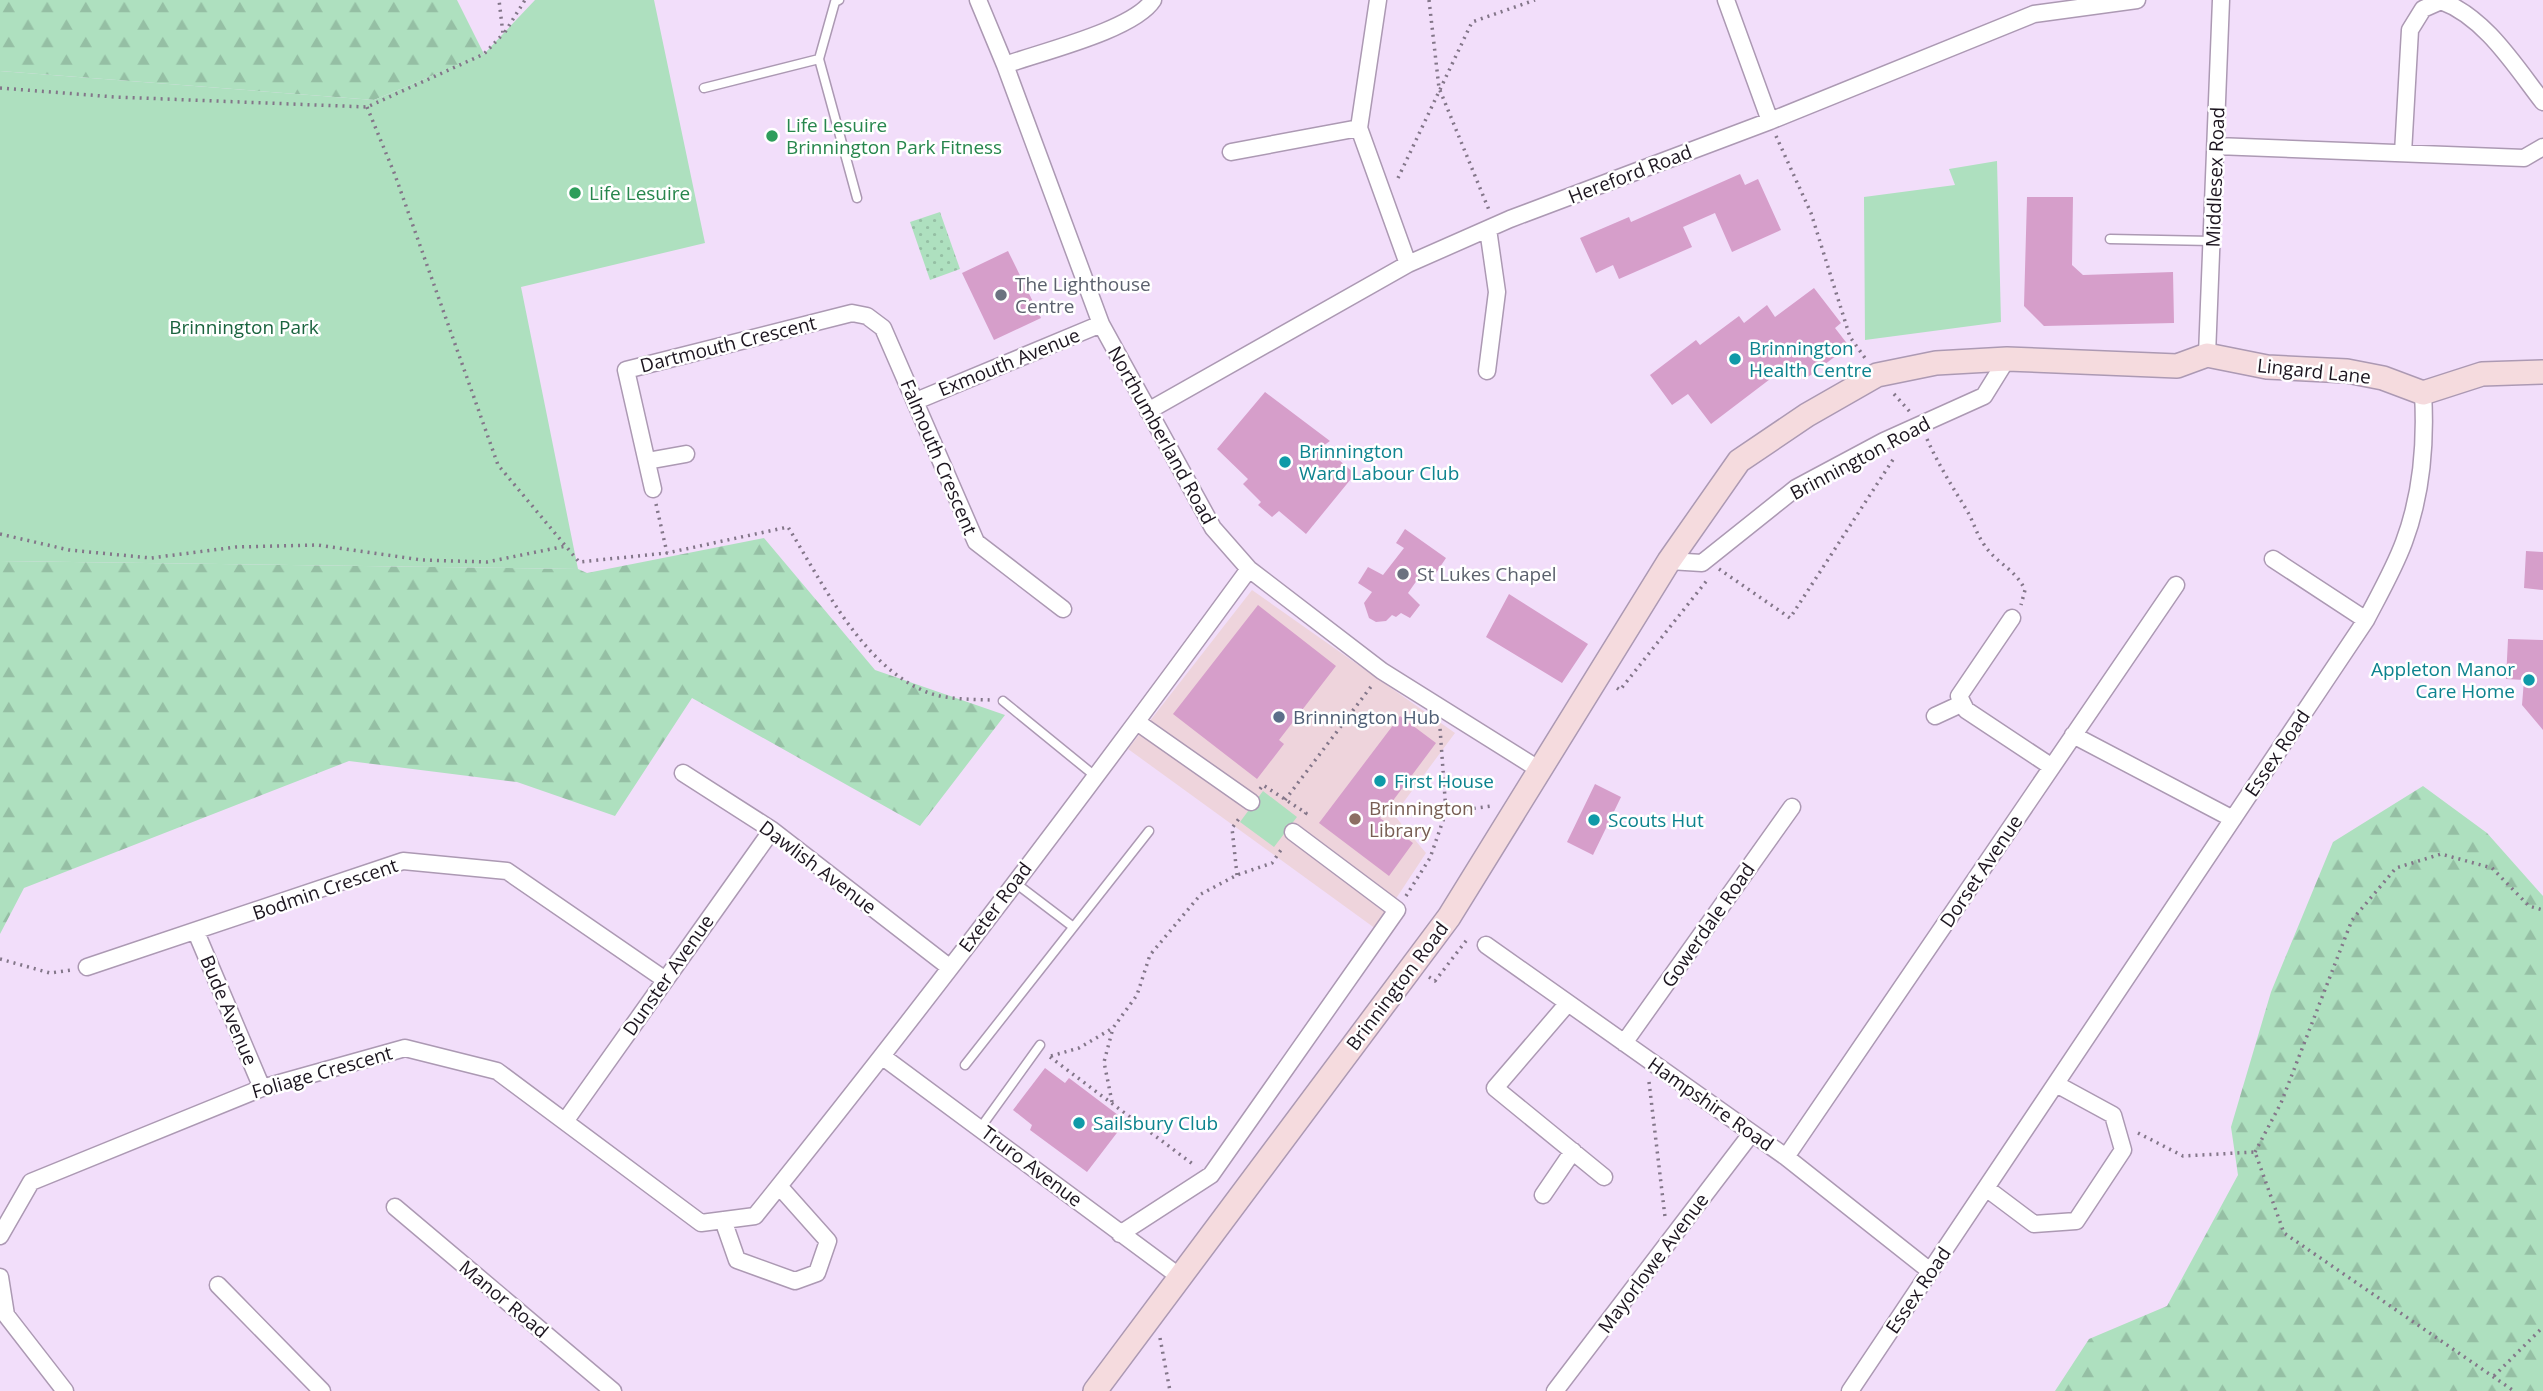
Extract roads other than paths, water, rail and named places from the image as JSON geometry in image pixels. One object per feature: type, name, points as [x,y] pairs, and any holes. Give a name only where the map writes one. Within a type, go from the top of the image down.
[{"type":"street","name":"Northumberland Road","points":[[978,0],[1005,65],[1101,324],[1213,528],[1249,569],[1382,671],[1540,770]]},
{"type":"street","points":[[1005,65],[1121,24],[1145,12],[1153,0]]},
{"type":"street","points":[[1378,0],[1359,128],[1408,264]]},
{"type":"street","points":[[1726,0],[1770,121]]},
{"type":"street","name":"Hereford Road","points":[[1148,411],[1408,264],[1492,227],[1770,121],[2033,7],[2137,0]]},
{"type":"street","name":"Middlesex Road","points":[[2207,355],[2221,0]]},
{"type":"street","points":[[2403,153],[2410,30],[2423,9],[2441,1],[2458,7],[2475,20],[2543,102]]},
{"type":"street","points":[[1231,152],[1359,128]]},
{"type":"street","points":[[2216,146],[2524,158],[2543,147]]},
{"type":"street","points":[[1487,371],[1497,292],[1492,227]]},
{"type":"street","name":"Dartmouth Crescent","points":[[653,489],[626,370],[852,313],[867,316]]},
{"type":"street","name":"Falmouth Crescent","points":[[867,316],[883,328],[976,542],[1063,609]]},
{"type":"street","name":"Exmouth Avenue","points":[[916,401],[1101,324]]},
{"type":"street","name":"Brinnington Road","points":[[1105,1388],[1180,1277],[1449,917],[1669,561],[1739,461],[1807,415],[1877,375],[1936,363],[2007,359],[2177,366],[2207,355]]},
{"type":"street","name":"Lingard Lane","points":[[2207,355],[2267,368],[2347,371],[2383,378],[2423,393]]},
{"type":"street","name":"Brinnington Road","points":[[1669,561],[1702,563],[1796,488],[1917,426],[1984,396],[2007,359]]},
{"type":"street","points":[[2423,393],[2482,374],[2543,372]]},
{"type":"street","name":"Essex Road","points":[[1850,1391],[2366,620],[2404,542],[2417,491],[2426,449],[2423,393]]},
{"type":"street","points":[[647,461],[686,454]]},
{"type":"street","points":[[2273,559],[2366,620]]},
{"type":"street","name":"Exeter Road","points":[[723,1220],[755,1216],[883,1057],[1137,722],[1249,569]]},
{"type":"street","name":"Dorset Avenue","points":[[1786,1157],[2176,585]]},
{"type":"street","points":[[2011,618],[1959,696],[1961,704],[2052,767]]},
{"type":"street","points":[[1935,716],[1961,704]]},
{"type":"street","points":[[1137,722],[1251,802]]},
{"type":"street","points":[[2073,735],[2233,819]]},
{"type":"street","name":"Dawlish Avenue","points":[[683,773],[772,830],[949,967]]},
{"type":"street","name":"Gowerdale Road","points":[[1624,1043],[1792,807]]},
{"type":"street","name":"Dunster Avenue","points":[[566,1121],[772,830]]},
{"type":"street","points":[[1120,1234],[1211,1175],[1397,910],[1293,832]]},
{"type":"street","name":"Bodmin Crescent","points":[[87,967],[403,861],[508,872],[664,979]]},
{"type":"street","name":"Bude Avenue","points":[[197,932],[262,1088]]},
{"type":"street","name":"Hampshire Road","points":[[1486,945],[1786,1157],[1930,1271]]},
{"type":"street","points":[[1567,1003],[1495,1087],[1604,1177]]},
{"type":"street","name":"Foliage Crescent","points":[[0,1236],[31,1182],[262,1088],[405,1048],[497,1071],[701,1223],[723,1220]]},
{"type":"street","name":"Truro Avenue","points":[[883,1057],[1180,1277]]},
{"type":"street","points":[[1986,1188],[2034,1224],[2076,1221],[2123,1150],[2113,1115],[2056,1084]]},
{"type":"street","name":"Mayorlowe Avenue","points":[[1555,1391],[1751,1134]]},
{"type":"street","points":[[1543,1195],[1573,1151]]},
{"type":"street","points":[[723,1220],[737,1260],[795,1281],[817,1273],[828,1241],[779,1186]]},
{"type":"street","name":"Manor Road","points":[[395,1207],[613,1391]]},
{"type":"street","points":[[0,1277],[3,1317],[65,1391]]},
{"type":"street","points":[[218,1285],[322,1391]]},
{"type":"lane","points":[[839,0],[835,2],[819,59],[857,198]]},
{"type":"lane","points":[[704,88],[819,59]]},
{"type":"lane","points":[[2110,239],[2212,241]]},
{"type":"lane","points":[[1003,701],[1095,776]]},
{"type":"lane","points":[[965,1065],[1149,831]]},
{"type":"lane","points":[[1014,882],[1072,926]]},
{"type":"lane","points":[[981,1128],[1040,1045]]},
{"type":"place","name":"Life Lesuire Brinnington Park Fitness","points":[[772,136]]},
{"type":"place","name":"Life Lesuire","points":[[575,193]]},
{"type":"place","name":"The Lighthouse Centre","points":[[1001,295]]},
{"type":"place","name":"Brinnington Health Centre","points":[[1735,359]]},
{"type":"place","name":"Brinnington Ward Labour Club","points":[[1285,462]]},
{"type":"place","name":"St Lukes Chapel","points":[[1403,574]]},
{"type":"place","name":"Appleton Manor Care Home","points":[[2529,680]]},
{"type":"place","name":"Brinnington Hub","points":[[1279,717]]},
{"type":"place","name":"First House","points":[[1380,781]]},
{"type":"place","name":"Brinnington Library","points":[[1355,819]]},
{"type":"place","name":"Scouts Hut","points":[[1594,820]]},
{"type":"place","name":"Sailsbury Club","points":[[1079,1123]]},
{"type":"park label","name":"Brinnington Park","points":[[244,327]]}]
